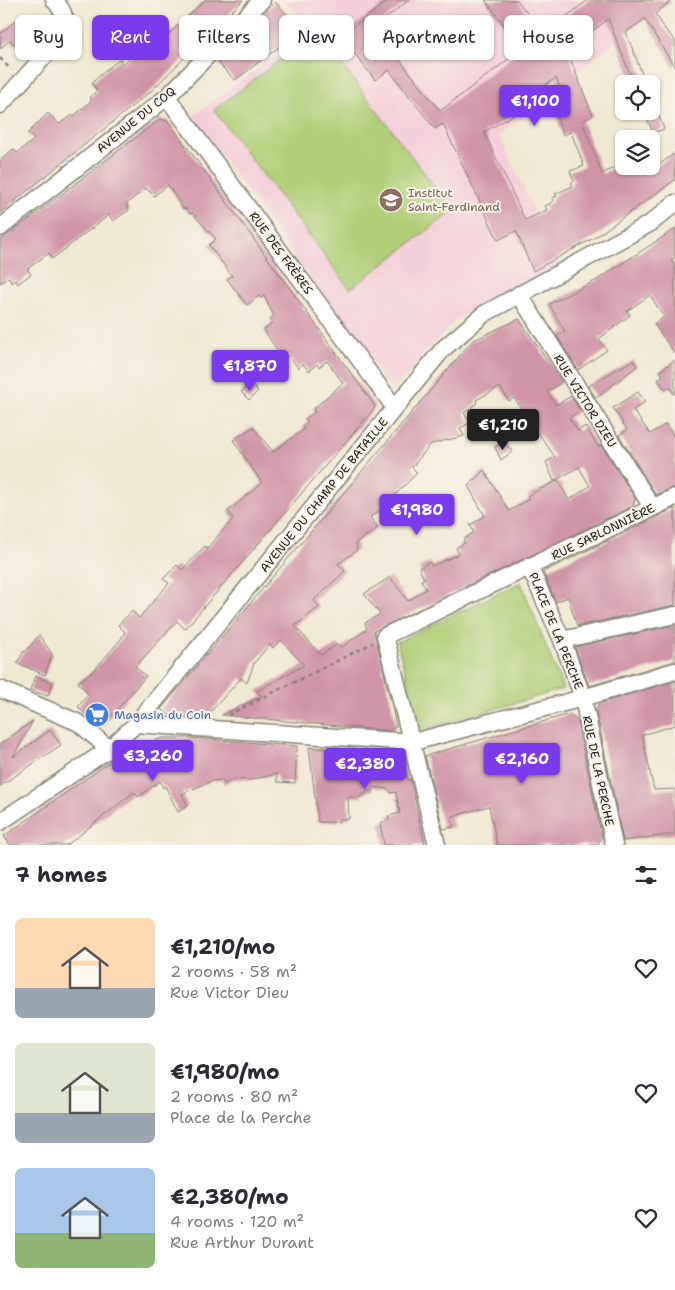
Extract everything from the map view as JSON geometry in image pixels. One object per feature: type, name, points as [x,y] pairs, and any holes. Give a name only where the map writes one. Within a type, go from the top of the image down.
[{"type":"street","points":[[0,105],[60,39],[65,27],[64,11],[54,0]]},
{"type":"street","name":"AVENUE DU COQ","points":[[0,227],[167,97],[262,0]]},
{"type":"street","name":"RUE DES FRÈRES","points":[[167,97],[395,408]]},
{"type":"street","name":"AVENUE DU CHAMP DE BATAILLE","points":[[0,822],[108,749],[136,724],[443,349],[461,331],[484,314],[519,294],[651,223],[675,203]]},
{"type":"street","name":"RUE VICTOR DIEU","points":[[519,294],[652,508]]},
{"type":"street","name":"RUE SABLONNIÈRE","points":[[530,568],[675,497]]},
{"type":"street","name":"PLACE DE LA PERCHE","points":[[136,724],[413,742],[583,698],[562,640],[530,568],[385,636]]},
{"type":"street","points":[[562,640],[675,615]]},
{"type":"street","points":[[385,636],[413,742],[437,845]]},
{"type":"street","points":[[583,698],[675,671]]},
{"type":"street","points":[[0,689],[66,715],[79,723],[108,749]]},
{"type":"street","name":"RUE DE LA PERCHE","points":[[583,698],[614,845]]},
{"type":"path","points":[[207,730],[230,713],[385,636]]},
{"type":"shaded area","name":"Institut Saint-Ferdinand","points":[[284,0],[666,0],[593,59],[593,15],[504,15],[504,60],[592,60],[499,135],[559,264],[456,319],[392,391],[193,116],[279,52],[279,60],[354,60],[354,15],[299,15]]},
{"type":"green space","points":[[280,60],[338,60],[453,211],[350,289],[214,110]]},
{"type":"green space","points":[[521,582],[563,689],[421,731],[397,642]]},
{"type":"building","points":[[205,0],[243,0],[228,15],[189,15]]},
{"type":"building","points":[[389,0],[409,0],[390,15],[369,15]]},
{"type":"building","points":[[485,0],[517,0],[528,15],[504,15],[504,25]]},
{"type":"building","points":[[588,0],[672,0],[655,14],[675,41],[675,68],[645,19],[626,32],[643,75],[630,75],[608,19],[593,31],[593,15],[568,15]]},
{"type":"building","points":[[275,2],[288,15],[279,15],[279,47],[269,55],[269,15],[263,15]]},
{"type":"building","points":[[364,19],[364,60],[400,60],[440,111],[507,60],[571,60],[593,116],[582,121],[602,174],[615,167],[615,175],[660,175],[660,164],[675,153],[675,180],[594,238],[533,271],[516,231],[498,240],[443,124],[435,129],[389,70],[375,80],[354,53],[354,26]],"holes":[[[556,78],[569,111],[556,116],[563,135],[571,132],[584,166],[570,171],[574,181],[571,183],[573,186],[555,194],[557,196],[552,198],[553,202],[545,206],[547,210],[525,220],[484,132],[524,109],[520,101]]]},
{"type":"building","points":[[15,21],[15,45],[10,40],[0,49],[0,34]]},
{"type":"building","points":[[179,24],[179,60],[182,60],[151,91],[0,213],[0,161],[13,149],[17,153],[34,140],[28,133],[48,113],[59,124],[74,116],[92,100],[90,98],[97,91],[92,83],[119,60],[123,64],[128,60],[169,60],[169,34]]},
{"type":"building","points":[[221,60],[262,60],[235,80],[218,63]]},
{"type":"building","points":[[160,119],[168,121],[375,406],[185,629],[177,621],[135,667],[146,676],[101,728],[78,707],[88,694],[78,682],[94,670],[121,639],[125,632],[118,625],[132,611],[139,618],[169,583],[163,579],[177,565],[182,570],[205,546],[207,548],[233,519],[228,511],[262,483],[233,440],[253,427],[273,452],[304,429],[302,427],[308,422],[305,419],[315,412],[313,409],[343,383],[327,361],[319,367],[317,364],[309,371],[303,364],[298,368],[289,355],[283,360],[264,330],[272,323],[270,319],[274,316],[264,296],[261,298],[259,296],[247,305],[227,279],[232,276],[209,245],[216,239],[192,213],[190,214],[185,208],[183,209],[168,185],[154,196],[146,188],[126,204],[129,210],[113,221],[109,215],[52,259],[49,253],[27,269],[31,274],[18,284],[15,280],[11,283],[9,277],[0,283],[0,241]]},
{"type":"building","points":[[660,119],[664,129],[652,130],[648,120]]},
{"type":"building","points":[[675,229],[675,258],[671,260],[675,266],[675,354],[654,324],[664,317],[650,295],[627,311],[630,315],[599,339],[607,350],[578,370],[557,336],[565,332],[549,304],[597,280]]},
{"type":"building","points":[[519,319],[562,382],[547,392],[556,405],[571,396],[580,410],[569,418],[578,431],[585,426],[598,447],[601,445],[635,498],[633,506],[374,631],[396,726],[391,731],[222,715],[262,696],[257,691],[304,665],[281,640],[273,648],[270,644],[254,663],[247,683],[241,678],[205,718],[171,716],[161,709],[472,341]],"holes":[[[500,387],[509,401],[514,398],[555,457],[546,462],[554,481],[579,467],[590,486],[569,500],[558,480],[527,496],[529,499],[509,511],[484,470],[468,486],[485,516],[470,525],[474,532],[463,540],[465,543],[456,548],[459,554],[432,566],[430,562],[419,568],[424,579],[421,580],[426,589],[408,601],[390,577],[364,594],[380,614],[365,623],[367,629],[341,648],[338,644],[321,655],[295,626],[319,607],[314,600],[345,571],[338,564],[357,550],[356,543],[378,528],[370,517],[378,512],[417,473],[412,467],[431,444],[464,436],[460,428],[470,423],[464,413],[477,403],[476,400]]]},
{"type":"building","points":[[633,360],[637,366],[596,398],[588,386]]},
{"type":"building","points":[[675,360],[675,395],[670,387],[665,390],[658,379],[663,376],[660,371]]},
{"type":"building","points":[[251,383],[258,391],[249,400],[241,392]]},
{"type":"building","points":[[638,392],[645,402],[633,410],[650,434],[666,424],[675,439],[675,487],[656,495],[619,435],[627,430],[613,408]]},
{"type":"building","points":[[505,442],[512,452],[501,460],[495,447]]},
{"type":"building","points":[[675,508],[675,605],[577,626],[568,597],[556,602],[543,572]]},
{"type":"building","points":[[675,625],[675,661],[589,686],[575,647]]},
{"type":"building","points":[[39,635],[52,654],[45,675],[17,663],[24,651]]},
{"type":"building","points":[[35,676],[53,683],[48,696],[30,690]]},
{"type":"building","points":[[675,681],[675,725],[642,735],[654,790],[675,789],[675,834],[623,841],[596,710],[600,703]]},
{"type":"building","points":[[569,714],[577,720],[602,838],[597,845],[497,845],[489,806],[451,817],[454,827],[443,829],[425,756]]},
{"type":"building","points":[[33,721],[13,757],[50,730],[61,745],[0,786],[0,744]]},
{"type":"building","points":[[163,738],[191,738],[297,746],[295,783],[277,782],[277,774],[250,780],[234,779],[224,784],[222,780],[211,781],[182,794],[188,806],[178,812],[165,786],[163,788],[160,781],[138,797],[134,792],[67,845],[10,845],[4,836],[127,750]]},
{"type":"building","points":[[309,747],[399,757],[402,759],[408,781],[410,778],[425,845],[384,845],[380,823],[389,820],[388,816],[400,813],[396,792],[391,793],[388,789],[373,787],[372,791],[367,791],[361,797],[348,797],[349,819],[339,819],[339,822],[318,822]]},
{"type":"place","name":"Institut Saint-Ferdinand","points":[[391,200]]},
{"type":"place","name":"Magasin du Coin","points":[[97,715]]}]
